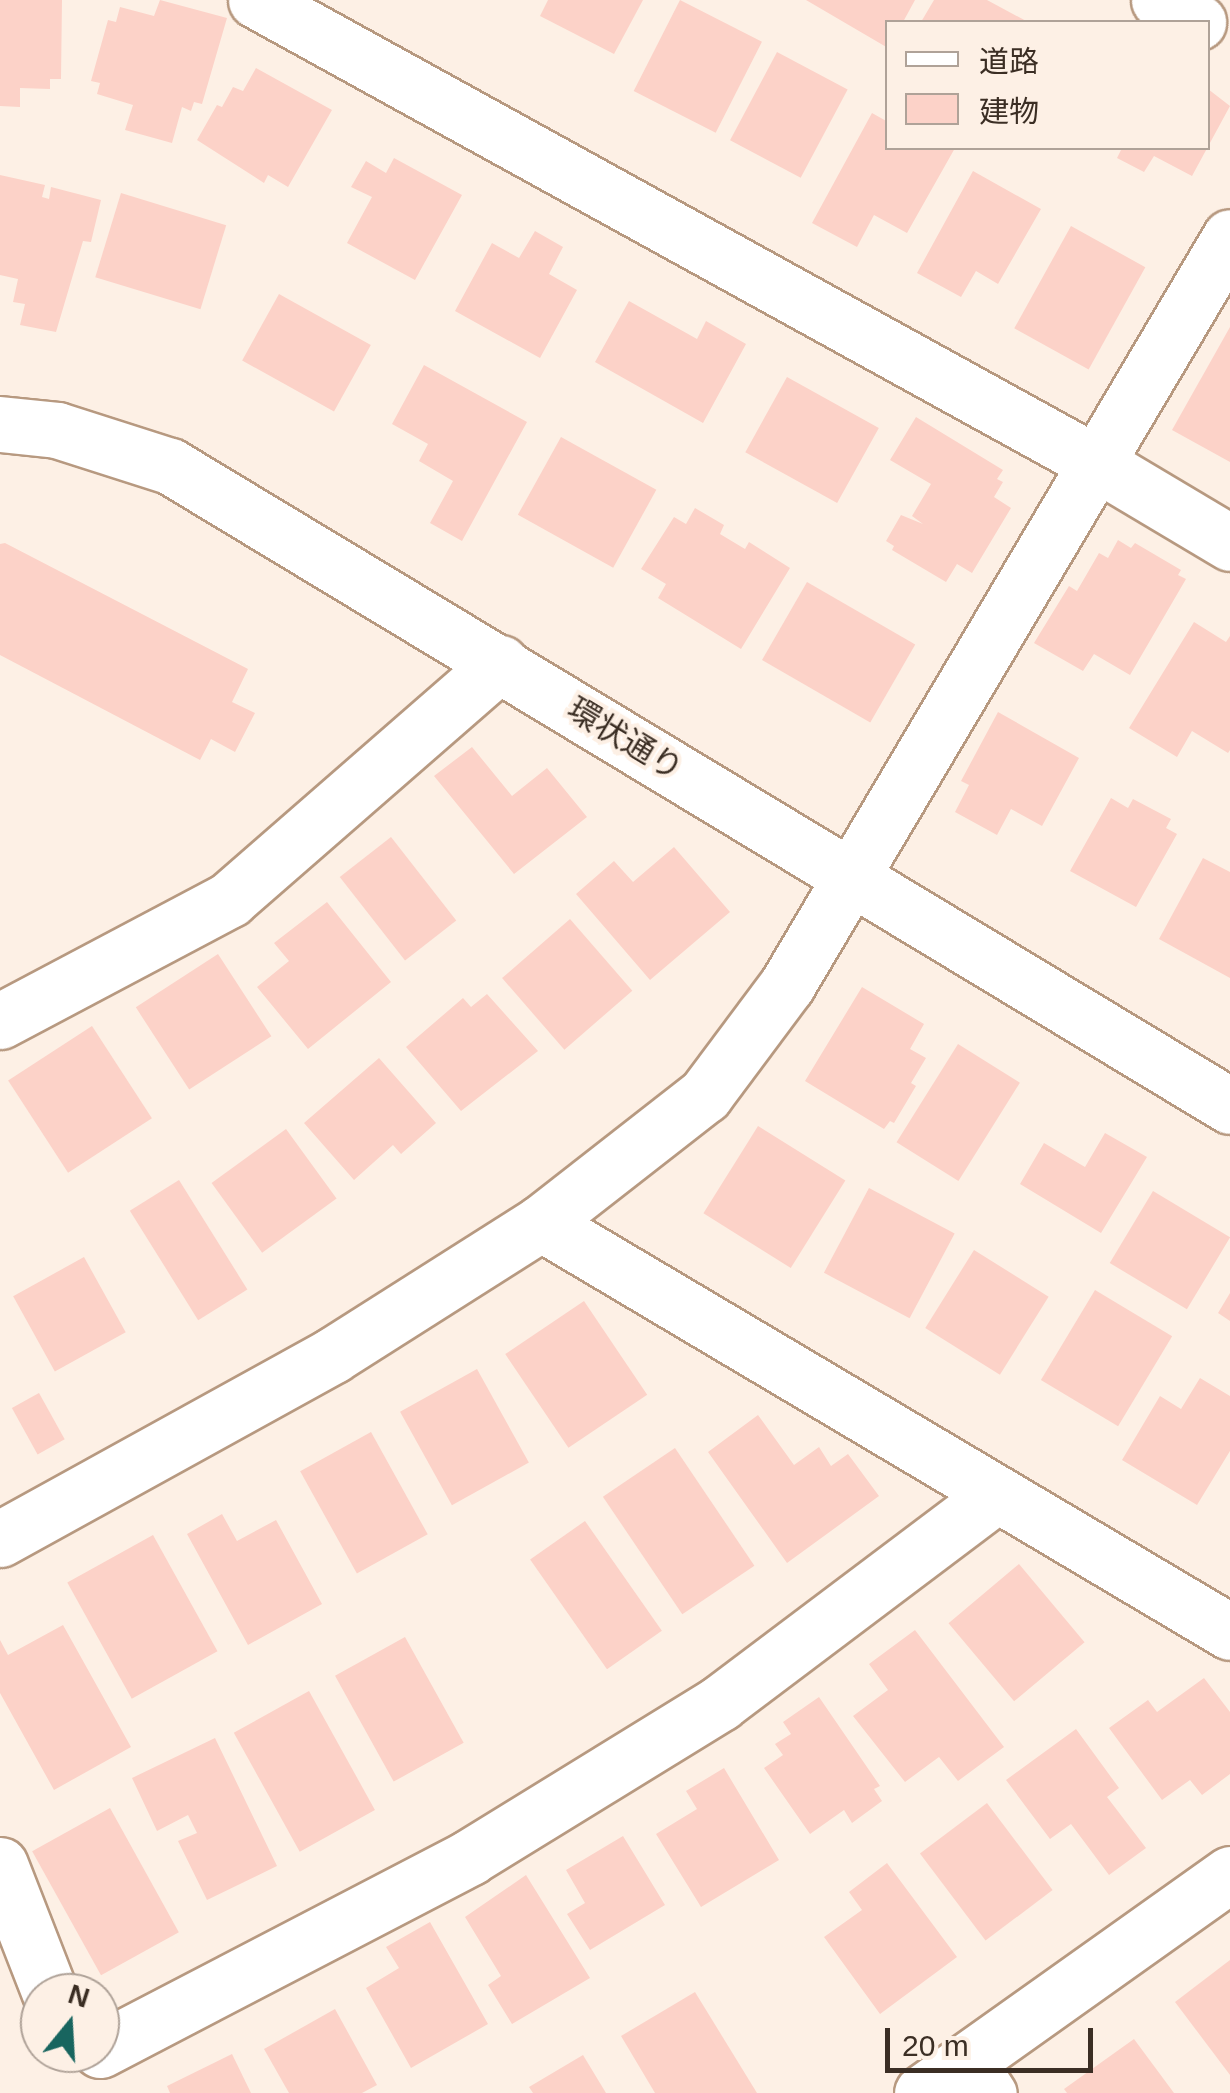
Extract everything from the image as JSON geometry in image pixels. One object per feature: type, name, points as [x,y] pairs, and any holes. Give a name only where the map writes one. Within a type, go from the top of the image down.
[{"type":"street","points":[[256,0],[1096,462],[1230,543]]},
{"type":"street","points":[[1159,0],[1194,20]]},
{"type":"street","points":[[0,1540],[333,1354],[541,1222],[705,1095],[787,984],[1230,237]]},
{"type":"street","name":"環状通り","points":[[0,424],[57,430],[170,466],[1230,1106]]},
{"type":"street","points":[[0,1021],[230,899],[501,663]]},
{"type":"street","points":[[541,1222],[1230,1632]]},
{"type":"street","points":[[120,2044],[470,1857],[720,1703],[996,1495]]},
{"type":"street","points":[[0,1866],[42,1973]]},
{"type":"street","points":[[922,2093],[984,2077],[1230,1874]]},
{"type":"building","points":[[0,0],[62,0],[61,79],[50,79],[50,89],[20,88],[20,107],[0,106]]},
{"type":"building","points":[[160,0],[227,18],[202,104],[194,102],[191,111],[182,107],[172,143],[125,130],[133,105],[97,94],[100,83],[91,81],[108,20],[116,22],[120,7],[154,16]]},
{"type":"building","points":[[548,0],[643,0],[614,54],[540,16]]},
{"type":"building","points":[[680,0],[762,42],[716,133],[634,91]]},
{"type":"building","points":[[806,0],[915,0],[904,20],[885,20],[885,46]]},
{"type":"building","points":[[934,0],[987,0],[1024,20],[922,20]]},
{"type":"building","points":[[777,52],[848,90],[801,178],[730,140]]},
{"type":"building","points":[[256,68],[332,110],[288,187],[268,175],[264,183],[197,140],[217,105],[222,107],[233,87],[243,91]]},
{"type":"building","points":[[1210,91],[1230,106],[1210,143]]},
{"type":"building","points":[[872,113],[885,120],[885,150],[954,150],[907,233],[874,215],[857,247],[812,223]]},
{"type":"building","points":[[1121,150],[1206,150],[1192,176],[1154,156],[1144,172],[1117,158]]},
{"type":"building","points":[[394,158],[462,195],[415,280],[347,243],[372,197],[351,187],[366,161],[386,173]]},
{"type":"building","points":[[973,171],[1041,209],[998,284],[976,271],[961,297],[917,273]]},
{"type":"building","points":[[0,175],[45,185],[42,197],[49,199],[51,187],[101,200],[91,242],[83,241],[56,332],[20,325],[25,304],[13,302],[18,279],[0,275]]},
{"type":"building","points":[[121,193],[226,225],[200,309],[95,277]]},
{"type":"building","points":[[1071,226],[1145,267],[1089,370],[1014,328]]},
{"type":"building","points":[[535,231],[563,247],[549,274],[577,290],[540,358],[455,311],[492,243],[519,258]]},
{"type":"building","points":[[279,294],[371,345],[334,411],[242,360]]},
{"type":"building","points":[[629,301],[697,339],[706,321],[746,344],[703,423],[595,362]]},
{"type":"building","points":[[1230,327],[1230,462],[1172,430]]},
{"type":"building","points":[[424,365],[527,422],[462,541],[430,523],[453,481],[419,461],[428,444],[392,424]]},
{"type":"building","points":[[787,377],[879,428],[837,503],[745,452]]},
{"type":"building","points":[[916,417],[1003,470],[997,479],[1003,482],[994,497],[1011,508],[972,573],[957,564],[946,582],[892,550],[894,546],[886,541],[901,515],[923,524],[912,516],[931,484],[890,460]]},
{"type":"building","points":[[561,437],[656,490],[613,568],[518,515]]},
{"type":"building","points":[[695,508],[724,525],[720,534],[745,549],[749,542],[790,568],[741,649],[658,598],[666,584],[641,569],[674,517],[686,524]]},
{"type":"building","points":[[1118,540],[1131,548],[1135,543],[1181,570],[1178,575],[1186,579],[1130,675],[1094,654],[1083,671],[1034,643],[1069,586],[1077,591],[1099,553],[1108,558]]},
{"type":"building","points":[[5,543],[248,669],[232,702],[255,713],[235,752],[211,739],[200,760],[0,655],[0,544]]},
{"type":"building","points":[[807,582],[915,644],[870,722],[762,660]]},
{"type":"building","points":[[1194,622],[1226,642],[1230,636],[1230,750],[1228,753],[1192,731],[1177,757],[1129,728]]},
{"type":"building","points":[[998,712],[1079,758],[1042,826],[1011,809],[997,835],[955,812],[969,785],[961,781]]},
{"type":"building","points":[[472,747],[512,796],[547,768],[587,817],[514,874],[434,776]]},
{"type":"building","points":[[1111,798],[1128,808],[1133,799],[1171,819],[1166,828],[1177,834],[1136,907],[1070,871]]},
{"type":"building","points":[[391,837],[456,921],[405,961],[340,877]]},
{"type":"building","points":[[674,847],[730,912],[650,980],[576,894],[614,861],[633,882]]},
{"type":"building","points":[[1203,858],[1230,872],[1230,978],[1159,939]]},
{"type":"building","points":[[327,902],[391,982],[308,1049],[257,987],[289,961],[274,943]]},
{"type":"building","points":[[570,919],[632,991],[564,1050],[502,978]]},
{"type":"building","points":[[218,954],[271,1036],[189,1090],[136,1007]]},
{"type":"building","points":[[862,987],[924,1024],[910,1049],[926,1058],[911,1083],[916,1086],[894,1123],[890,1121],[884,1129],[805,1081]]},
{"type":"building","points":[[487,994],[538,1051],[461,1111],[406,1047],[463,998],[471,1007]]},
{"type":"building","points":[[92,1026],[152,1118],[68,1173],[8,1080]]},
{"type":"building","points":[[958,1044],[1020,1083],[958,1181],[897,1142]]},
{"type":"building","points":[[379,1058],[436,1123],[401,1154],[393,1145],[354,1180],[304,1123]]},
{"type":"building","points":[[758,1126],[845,1181],[791,1268],[703,1213]]},
{"type":"building","points":[[286,1129],[337,1199],[262,1253],[212,1183]]},
{"type":"building","points":[[1105,1133],[1147,1157],[1101,1233],[1020,1184],[1044,1143],[1085,1167]]},
{"type":"building","points":[[179,1180],[247,1289],[198,1320],[130,1211]]},
{"type":"building","points":[[869,1188],[955,1234],[910,1318],[824,1273]]},
{"type":"building","points":[[1153,1191],[1230,1237],[1187,1309],[1110,1263]]},
{"type":"building","points":[[974,1250],[1049,1297],[1000,1375],[925,1328]]},
{"type":"building","points":[[84,1257],[126,1332],[55,1371],[13,1296]]},
{"type":"building","points":[[1095,1290],[1172,1336],[1118,1426],[1041,1380]]},
{"type":"building","points":[[1230,1293],[1230,1321],[1218,1313]]},
{"type":"building","points":[[584,1301],[647,1395],[568,1448],[505,1354]]},
{"type":"building","points":[[477,1369],[529,1463],[452,1505],[400,1412]]},
{"type":"building","points":[[1200,1378],[1230,1396],[1230,1451],[1197,1505],[1122,1460],[1160,1396],[1181,1409]]},
{"type":"building","points":[[39,1393],[65,1439],[38,1454],[12,1408]]},
{"type":"building","points":[[758,1415],[794,1465],[819,1447],[831,1466],[848,1454],[879,1496],[787,1563],[708,1452]]},
{"type":"building","points":[[371,1432],[428,1534],[357,1574],[300,1471]]},
{"type":"building","points":[[675,1448],[754,1566],[682,1614],[603,1497]]},
{"type":"building","points":[[222,1514],[237,1541],[276,1520],[322,1604],[248,1645],[187,1534]]},
{"type":"building","points":[[585,1521],[662,1631],[607,1669],[530,1559]]},
{"type":"building","points":[[153,1535],[217,1651],[132,1699],[67,1583]]},
{"type":"building","points":[[1019,1564],[1085,1642],[1014,1701],[949,1623]]},
{"type":"building","points":[[63,1625],[131,1747],[54,1790],[0,1693],[0,1640],[8,1655]]},
{"type":"building","points":[[915,1630],[1004,1747],[958,1781],[939,1757],[905,1782],[853,1716],[888,1690],[869,1664]]},
{"type":"building","points":[[405,1637],[464,1743],[394,1782],[335,1676]]},
{"type":"building","points":[[1204,1678],[1230,1712],[1230,1774],[1202,1795],[1190,1780],[1162,1800],[1109,1728],[1148,1700],[1157,1712]]},
{"type":"building","points":[[309,1691],[375,1810],[300,1852],[234,1733]]},
{"type":"building","points":[[819,1697],[880,1786],[874,1789],[882,1801],[852,1823],[844,1810],[810,1834],[764,1768],[783,1755],[775,1744],[791,1734],[783,1722]]},
{"type":"building","points":[[1076,1729],[1119,1788],[1107,1797],[1146,1848],[1109,1875],[1071,1824],[1050,1839],[1006,1780]]},
{"type":"building","points":[[215,1738],[277,1866],[207,1900],[178,1841],[197,1833],[188,1815],[157,1831],[132,1778]]},
{"type":"building","points":[[724,1768],[779,1860],[701,1907],[656,1834],[697,1809],[686,1791]]},
{"type":"building","points":[[987,1803],[1053,1890],[986,1941],[920,1854]]},
{"type":"building","points":[[110,1808],[179,1932],[100,1973],[32,1851]]},
{"type":"building","points":[[623,1836],[665,1905],[590,1950],[567,1914],[585,1903],[566,1870]]},
{"type":"building","points":[[887,1863],[957,1957],[880,2014],[824,1937],[862,1910],[849,1892]]},
{"type":"building","points":[[526,1875],[590,1978],[512,2024],[488,1985],[501,1976],[465,1917]]},
{"type":"building","points":[[430,1922],[488,2024],[411,2068],[366,1988],[399,1968],[386,1947]]},
{"type":"building","points":[[1230,1960],[1230,2075],[1175,2002]]},
{"type":"building","points":[[695,1992],[757,2093],[655,2093],[621,2036]]},
{"type":"building","points":[[335,2009],[377,2085],[362,2093],[289,2093],[264,2049]]},
{"type":"building","points":[[1134,2039],[1174,2093],[1067,2093],[1064,2089]]},
{"type":"building","points":[[232,2054],[251,2093],[170,2093],[167,2086]]},
{"type":"building","points":[[583,2055],[606,2093],[533,2093],[529,2087]]}]
